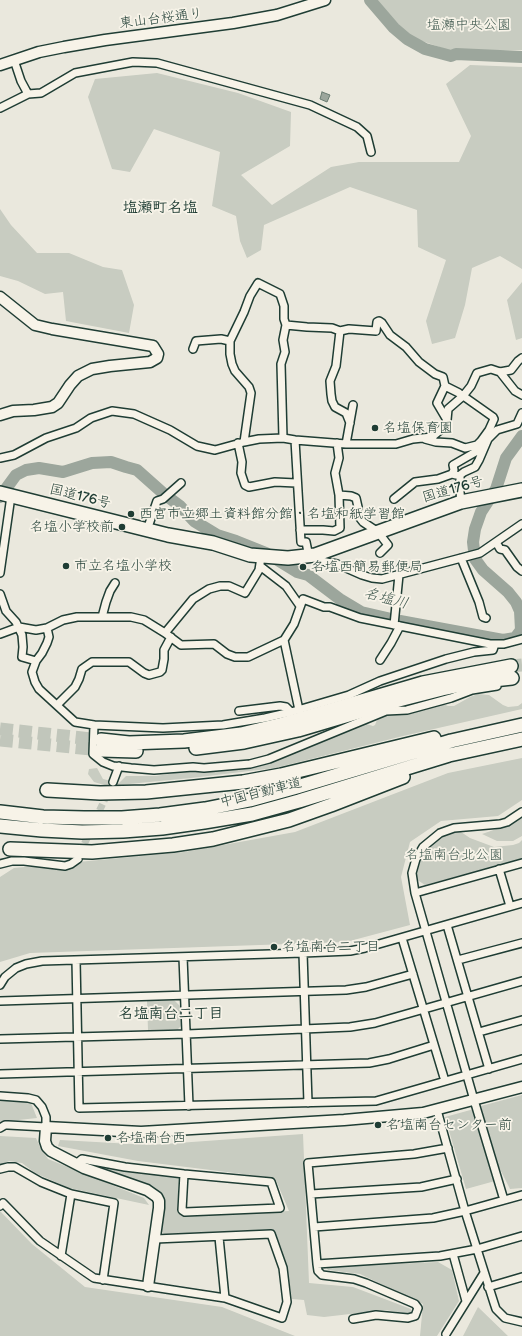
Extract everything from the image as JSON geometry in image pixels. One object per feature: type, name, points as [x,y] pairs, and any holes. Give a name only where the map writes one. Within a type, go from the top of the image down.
[{"type":"highway","name":"国道176号","points":[[5,495],[146,530],[212,543],[250,555],[260,562],[312,556],[461,502],[522,490]]},
{"type":"highway","points":[[101,745],[128,751],[186,750],[244,742],[298,730],[442,689],[511,676]]},
{"type":"highway","points":[[47,790],[100,793],[146,792],[243,782],[310,768],[411,742],[522,722]]},
{"type":"highway","name":"中国自動車道","points":[[0,812],[44,816],[107,818],[160,815],[204,809],[250,800],[451,741],[522,725]]},
{"type":"highway","name":"中国自動車道","points":[[0,826],[62,831],[123,831],[162,828],[252,814],[449,755],[522,739]]},
{"type":"highway","points":[[10,849],[92,852],[173,845],[213,839],[289,820],[456,757],[495,744]]},
{"type":"street","name":"東山台桜通り","points":[[0,65],[39,52],[71,45],[269,17],[325,0]]},
{"type":"street","points":[[14,60],[21,81],[28,94]]},
{"type":"street","points":[[0,108],[28,94],[41,93],[75,74],[133,62],[157,62],[310,105],[357,127],[367,136],[371,152]]},
{"type":"street","points":[[284,438],[281,364],[285,352],[283,340],[286,324],[284,319],[284,306],[280,294],[258,283],[250,296],[230,341],[232,364],[249,387],[251,393],[241,443],[241,473],[245,485],[249,487],[275,482],[296,483]]},
{"type":"street","points":[[0,297],[35,325],[52,330],[153,346],[158,354],[157,358],[150,362],[92,369],[78,376],[58,403],[52,407],[13,411],[0,414]]},
{"type":"street","points":[[286,324],[332,328],[340,331],[349,329],[376,331],[377,322],[379,321],[390,335],[406,347],[419,362],[435,374],[443,377],[445,386],[437,403],[447,420]]},
{"type":"street","points":[[340,331],[336,366],[330,381],[331,394],[332,401],[335,406],[346,413],[350,423]]},
{"type":"street","points":[[193,348],[196,341],[221,339],[230,341]]},
{"type":"street","points":[[0,458],[14,455],[46,438],[76,428],[91,418],[112,412],[134,414],[170,430],[197,446],[215,450],[259,439],[284,438],[346,444],[396,444],[432,437],[444,427],[447,420],[448,409],[463,396],[471,386],[477,373],[491,369],[500,372],[511,370],[522,358]]},
{"type":"street","points":[[500,372],[515,391],[522,395]]},
{"type":"street","points":[[423,438],[436,442],[452,443],[465,448],[477,445],[489,430],[494,419],[459,393],[445,386]]},
{"type":"street","points":[[346,444],[353,405]]},
{"type":"street","points":[[461,502],[460,476],[464,472],[475,467],[488,439],[497,430],[517,424],[522,413]]},
{"type":"street","points":[[295,440],[296,483],[301,542],[306,542],[312,556],[321,561],[337,564],[372,578],[382,579],[480,553],[522,524]]},
{"type":"street","points":[[452,474],[454,470],[453,465],[478,450],[481,441]]},
{"type":"street","points":[[300,530],[337,531],[340,528],[339,495],[335,473],[339,458],[337,443]]},
{"type":"street","points":[[394,499],[415,482],[438,479],[452,474],[460,476]]},
{"type":"street","points":[[522,480],[522,490]]},
{"type":"street","points":[[146,530],[157,501],[163,499],[181,483]]},
{"type":"street","points":[[0,573],[5,495]]},
{"type":"street","points":[[339,495],[356,498],[358,507],[356,513],[363,522],[378,532],[388,545],[380,552]]},
{"type":"street","points":[[496,542],[500,549],[505,550],[517,568],[522,571]]},
{"type":"street","points":[[461,558],[479,602],[483,617],[486,618]]},
{"type":"street","points":[[260,562],[286,586],[300,606]]},
{"type":"street","points":[[165,633],[193,599],[209,590],[220,586],[229,586],[244,593],[260,570],[260,562]]},
{"type":"street","points":[[380,660],[391,643],[397,626],[399,575]]},
{"type":"street","points":[[102,617],[108,596],[115,583]]},
{"type":"street","points":[[0,594],[6,611],[20,627],[24,647],[22,657],[36,661]]},
{"type":"street","points":[[0,634],[20,627],[36,630],[47,628],[63,620],[77,617],[131,617],[144,620],[181,645],[214,644],[227,654],[235,657],[248,657],[284,640],[294,624],[303,599],[324,608],[330,607],[360,618],[490,644],[512,642],[522,638]]},
{"type":"street","points":[[47,628],[49,637],[48,643],[36,661],[32,672],[34,682],[39,689],[75,722],[94,725],[163,728],[223,725],[265,718],[299,710],[349,695],[380,681],[446,659],[474,652],[493,650],[495,644]]},
{"type":"street","points":[[57,705],[75,687],[82,669],[92,662],[129,662],[149,675],[160,672],[162,670],[164,659],[164,650],[171,637]]},
{"type":"street","points":[[284,640],[296,690],[299,710]]},
{"type":"street","points":[[94,725],[93,754],[103,762],[119,766],[154,770],[250,764],[269,759],[386,711],[407,710],[451,698],[511,676]]},
{"type":"street","points":[[239,710],[280,706],[286,707],[291,712]]},
{"type":"street","points":[[113,782],[119,766]]},
{"type":"street","points":[[504,1200],[474,1100],[412,879],[413,868],[423,847],[434,837],[454,828],[500,824],[507,822],[522,812]]},
{"type":"street","points":[[0,864],[12,861],[24,861],[65,866],[78,859]]},
{"type":"street","points":[[415,893],[522,863]]},
{"type":"street","points":[[499,869],[510,906]]},
{"type":"street","points":[[0,985],[8,974],[16,968],[26,964],[42,961],[303,954],[350,951],[402,938],[522,903]]},
{"type":"street","points":[[447,925],[489,1069]]},
{"type":"street","points":[[402,938],[445,1081]]},
{"type":"street","points":[[458,960],[522,943]]},
{"type":"street","points":[[303,954],[308,1103]]},
{"type":"street","points":[[183,957],[189,1106]]},
{"type":"street","points":[[76,960],[79,1108],[376,1101],[522,1059]]},
{"type":"street","points":[[0,1001],[346,990],[366,987],[413,974]]},
{"type":"street","points":[[0,1039],[187,1034],[350,1027],[376,1024],[522,981]]},
{"type":"street","points":[[479,1032],[522,1020]]},
{"type":"street","points":[[0,1074],[370,1063],[389,1059],[434,1045]]},
{"type":"street","points":[[0,1128],[8,1125],[141,1132],[344,1120],[423,1113],[522,1087]]},
{"type":"street","points":[[0,1096],[36,1100],[46,1117],[45,1141],[47,1147],[51,1151],[84,1168],[153,1193],[159,1201],[148,1286]]},
{"type":"street","points":[[437,1110],[456,1179],[494,1303],[500,1314],[505,1318],[512,1321],[522,1322]]},
{"type":"street","points":[[354,1319],[376,1315],[408,1318],[415,1316],[418,1308],[415,1304],[366,1283],[354,1279],[322,1275],[318,1271],[316,1264],[308,1163],[414,1154],[448,1148]]},
{"type":"street","points":[[76,1164],[82,1159],[125,1167],[271,1182],[280,1208],[185,1212],[182,1210],[184,1174]]},
{"type":"street","points":[[0,1169],[15,1167],[41,1182],[71,1194],[114,1202],[103,1280]]},
{"type":"street","points":[[311,1194],[422,1187],[456,1179]]},
{"type":"street","points":[[61,1256],[71,1194]]},
{"type":"street","points":[[314,1227],[433,1218],[466,1211],[522,1194]]},
{"type":"street","points":[[1,1203],[40,1241],[94,1278],[225,1298],[282,1318],[287,1302],[283,1268],[271,1234],[219,1237],[155,1238]]},
{"type":"street","points":[[316,1264],[440,1256],[477,1249],[522,1236]]},
{"type":"street","points":[[219,1237],[225,1298]]},
{"type":"street","points":[[453,1254],[466,1301]]},
{"type":"street","points":[[446,1334],[484,1273]]},
{"type":"street","points":[[488,1287],[522,1277]]},
{"type":"green space","name":"塩瀬中央公園","points":[[375,0],[522,0],[522,50],[451,51],[414,38],[383,12]]},
{"type":"green space","points":[[470,65],[522,67],[522,269],[500,256],[472,268],[465,305],[455,338],[432,344],[426,321],[446,260],[418,247],[417,210],[350,187],[264,225],[261,250],[247,258],[240,241],[236,216],[212,206],[220,152],[154,129],[130,172],[112,169],[88,97],[95,79],[157,73],[238,93],[291,112],[290,146],[241,175],[272,205],[331,167],[359,162],[459,162],[471,136],[446,84]]},
{"type":"green space","points":[[0,209],[11,225],[37,253],[69,253],[103,267],[122,270],[134,305],[129,333],[66,321],[63,292],[45,294],[18,281],[0,276]]},
{"type":"green space","points":[[522,282],[522,338],[516,340],[507,300]]},
{"type":"green space","points":[[478,694],[489,695],[508,707],[518,706],[522,703],[522,709],[403,736],[275,768],[108,786],[94,782],[88,774],[89,769],[97,768],[103,779],[119,783],[126,776],[156,776],[188,771],[261,765],[363,723],[373,726],[377,720],[384,716],[422,710],[443,704],[454,706]]},
{"type":"green space","points":[[522,758],[522,800],[498,816],[441,821],[410,842],[401,877],[410,925],[346,942],[30,953],[0,962],[0,877],[14,868],[184,852],[295,832],[448,773]]},
{"type":"green space","points":[[522,818],[522,836],[513,841],[497,841],[482,834],[508,825]]},
{"type":"green space","name":"名塩南台北公園","points":[[452,832],[461,832],[470,838],[494,847],[513,845],[522,840],[522,859],[425,885],[416,879],[416,869],[419,861],[431,844]]},
{"type":"green space","points":[[174,1000],[181,1007],[181,1026],[178,1029],[148,1030],[147,1001]]},
{"type":"green space","points":[[522,1095],[522,1188],[510,1189],[496,1161],[481,1106]]},
{"type":"green space","points":[[0,1098],[31,1103],[37,1118],[0,1122]]},
{"type":"green space","points":[[474,1109],[495,1181],[466,1189],[445,1117]]},
{"type":"green space","points":[[303,1134],[309,1283],[353,1287],[411,1309],[411,1314],[385,1310],[324,1317],[307,1315],[304,1300],[292,1299],[287,1267],[273,1229],[164,1234],[160,1229],[164,1199],[158,1191],[90,1165],[179,1177],[177,1212],[186,1215],[289,1211],[275,1178],[138,1161],[58,1146],[60,1140],[150,1145]]},
{"type":"green space","points":[[0,1136],[36,1138],[48,1159],[144,1198],[149,1205],[69,1188],[35,1173],[22,1163],[9,1161],[0,1165]]},
{"type":"green space","points":[[0,1211],[32,1244],[85,1287],[222,1307],[295,1336],[0,1336]]},
{"type":"green space","points":[[438,1262],[452,1270],[459,1301],[437,1336],[420,1336],[423,1304],[360,1274],[328,1270],[326,1267]]},
{"type":"green space","points":[[478,1307],[508,1336],[463,1336]]},
{"type":"shaded area","points":[[322,92],[330,95],[327,102],[320,99]]},
{"type":"waterway","points":[[370,0],[394,28],[407,39],[425,49],[451,56],[456,54],[522,57]]},
{"type":"waterway","name":"名塩川","points":[[0,497],[16,475],[26,470],[39,468],[63,472],[92,463],[111,462],[137,470],[180,506],[194,521],[217,535],[266,553],[297,572],[308,575],[341,600],[361,612],[400,621],[503,640],[515,638],[521,630],[520,611],[516,602],[508,592],[483,570],[475,559],[473,542],[475,529],[481,512],[496,489],[506,458],[522,436]]},
{"type":"tunnel","points":[[511,666],[522,665]]},
{"type":"tunnel","points":[[0,729],[101,740]]},
{"type":"tunnel","points":[[0,740],[101,750]]},
{"type":"tunnel","points":[[95,820],[113,782]]},
{"type":"tunnel","points":[[80,853],[91,830]]},
{"type":"place","name":"名塩保育園","points":[[375,428]]},
{"type":"place","name":"西宮市立郷土資料館分館・名塩和紙学習館","points":[[131,514]]},
{"type":"place","name":"名塩小学校前","points":[[122,527]]},
{"type":"place","name":"市立名塩小学校","points":[[66,566]]},
{"type":"place","name":"名塩西簡易郵便局","points":[[303,567]]},
{"type":"place","name":"名塩南台二丁目","points":[[274,947]]},
{"type":"place","name":"名塩南台センター前","points":[[378,1125]]},
{"type":"place","name":"名塩南台西","points":[[108,1138]]},
{"type":"district","name":"塩瀬町名塩","points":[[160,208]]},
{"type":"district","name":"名塩南台二丁目","points":[[171,1014]]}]
